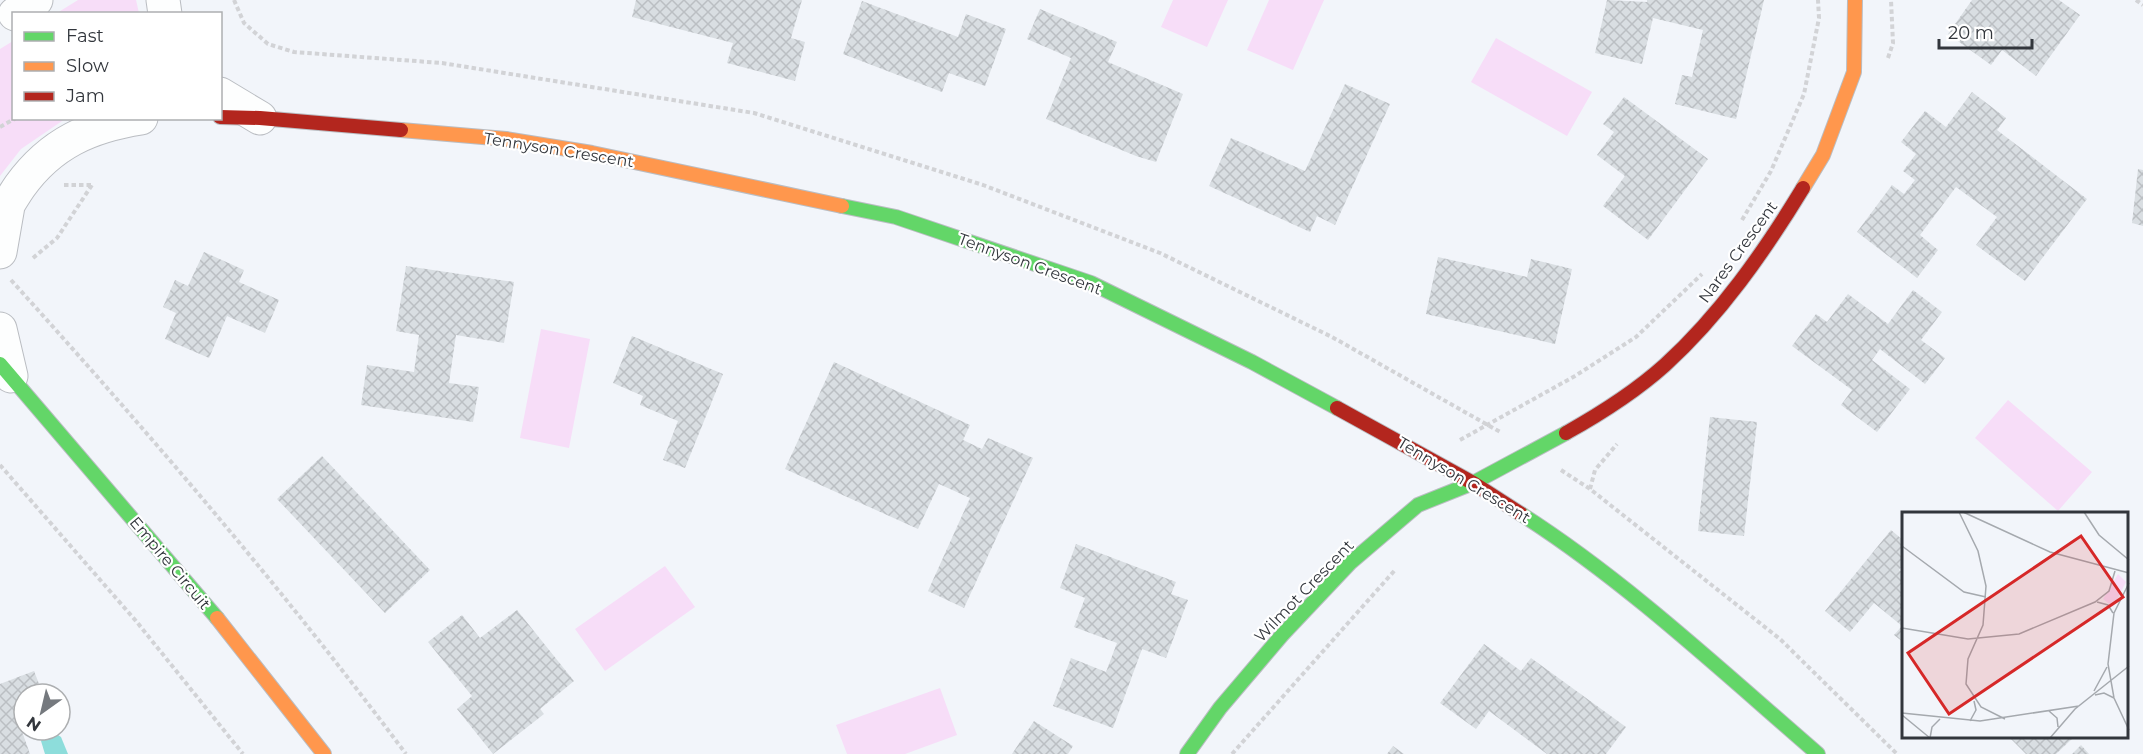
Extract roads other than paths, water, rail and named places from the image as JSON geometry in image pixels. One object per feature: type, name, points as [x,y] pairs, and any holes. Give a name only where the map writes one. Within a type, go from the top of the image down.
[{"type":"street","points":[[17,12],[36,0]]},
{"type":"street","name":"Nares Crescent","points":[[1473,483],[1601,414],[1664,366],[1722,304],[1778,229],[1823,155],[1854,72],[1855,0]]},
{"type":"street","points":[[222,95],[260,118]]},
{"type":"street","name":"Tennyson Crescent","points":[[222,117],[260,118],[506,139],[592,153],[896,217],[1091,283],[1252,362],[1473,483],[1554,535],[1671,627],[1818,754]]},
{"type":"street","points":[[11,264],[3,212],[20,186],[45,159],[64,144],[95,128],[132,120]]},
{"type":"street","name":"Empire Circuit","points":[[0,328],[6,370],[229,632],[324,754]]},
{"type":"street","name":"Wilmot Crescent","points":[[1186,754],[1220,708],[1282,635],[1350,563],[1418,505],[1473,483]]},
{"type":"water","points":[[41,742],[63,742],[68,754],[45,754]]}]
